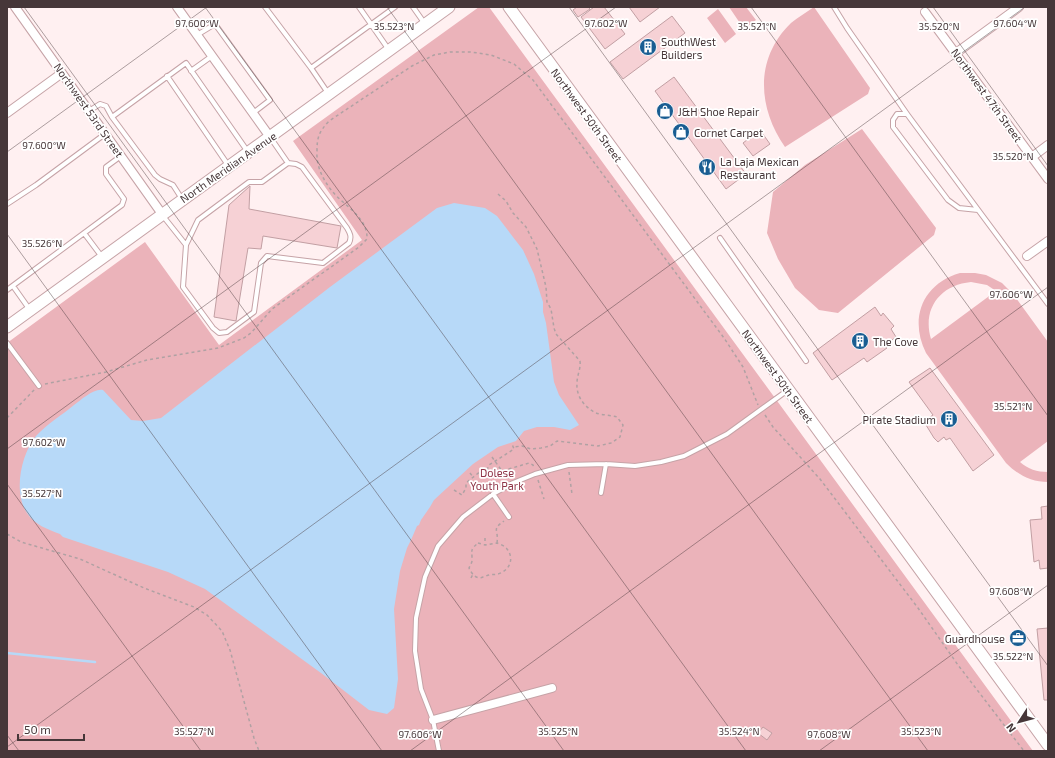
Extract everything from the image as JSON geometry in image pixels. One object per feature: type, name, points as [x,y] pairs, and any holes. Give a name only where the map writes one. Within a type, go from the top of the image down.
[{"type":"main road","name":"Northwest 50th Street","points":[[509,7],[788,390],[1046,740]]},
{"type":"main road","name":"North Meridian Avenue","points":[[7,328],[162,214],[390,51],[443,9]]},
{"type":"street","name":"Northwest 53rd Street","points":[[15,7],[162,214]]},
{"type":"street","points":[[177,7],[270,138]]},
{"type":"street","points":[[956,53],[1018,7]]},
{"type":"street","name":"Northwest 47th Street","points":[[926,12],[1048,179]]},
{"type":"street","points":[[7,114],[62,73]]},
{"type":"street","points":[[1032,157],[1048,145]]},
{"type":"street","points":[[1027,256],[1048,241]]},
{"type":"street","points":[[433,720],[552,688]]},
{"type":"lane","points":[[265,7],[329,94]]},
{"type":"lane","points":[[359,7],[390,51]]},
{"type":"lane","points":[[311,68],[395,7]]},
{"type":"lane","points":[[413,7],[426,24]]},
{"type":"lane","points":[[834,7],[907,114],[1048,304]]},
{"type":"lane","points":[[197,35],[215,24],[270,100],[252,113]]},
{"type":"lane","points":[[191,71],[212,56]]},
{"type":"lane","points":[[112,117],[186,63],[248,153]]},
{"type":"lane","points":[[167,76],[230,166]]},
{"type":"lane","points":[[89,111],[100,104],[106,106],[112,117],[155,175],[173,185],[183,199]]},
{"type":"lane","points":[[907,114],[897,114],[893,120],[893,127],[897,133],[948,200],[959,208],[978,210]]},
{"type":"lane","points":[[7,204],[36,185],[105,133]]},
{"type":"lane","points":[[270,138],[288,163]]},
{"type":"lane","points":[[7,290],[122,205],[124,198],[106,174],[106,167],[121,156]]},
{"type":"lane","points":[[288,163],[296,164],[302,167],[350,235],[351,239],[349,243],[326,262],[320,263],[271,255],[267,256],[261,263],[254,312],[223,333],[216,331],[213,328],[183,287],[186,245],[198,220],[250,182],[262,182],[288,163]]},
{"type":"lane","points":[[162,214],[186,245]]},
{"type":"lane","points":[[84,233],[102,258]]},
{"type":"lane","points":[[720,238],[806,361]]},
{"type":"lane","points":[[13,286],[30,310]]},
{"type":"lane","points":[[7,343],[39,386]]},
{"type":"lane","points":[[439,751],[433,720],[421,689],[415,651],[416,618],[425,577],[438,546],[463,517],[493,494],[513,483],[536,474],[568,465],[606,464],[635,466],[661,462],[684,456],[726,434],[788,390]]},
{"type":"lane","points":[[601,493],[606,464]]},
{"type":"lane","points":[[493,494],[509,517]]},
{"type":"path","points":[[7,418],[39,386],[45,383],[106,372],[146,360],[218,348],[244,338],[252,332],[272,310],[359,247],[367,239],[367,232],[364,225],[332,191],[322,176],[316,158],[317,140],[321,130],[329,121],[418,64],[434,56],[450,52],[472,52],[491,55],[514,64],[533,80],[637,220],[683,285],[724,338],[743,367],[757,403]]},
{"type":"path","points":[[454,490],[462,495],[466,488],[466,483],[482,470],[486,470],[489,465],[502,458],[507,452],[514,449],[513,446],[522,446],[531,449],[541,448],[550,446],[558,441],[598,446],[616,441],[620,437],[623,426],[617,417],[596,413],[588,407],[580,397],[577,390],[577,381],[580,361],[556,334],[551,309],[547,302],[546,287],[537,250],[526,227],[506,201],[498,194]]},
{"type":"path","points":[[767,418],[773,427],[820,479],[1024,751]]},
{"type":"path","points":[[492,457],[495,462]]},
{"type":"path","points":[[568,465],[572,494]]},
{"type":"path","points":[[470,473],[473,477]]},
{"type":"path","points":[[497,542],[498,535],[496,527],[509,517]]},
{"type":"path","points":[[7,534],[21,542],[80,559],[144,588],[194,607],[207,615],[222,631],[230,650],[254,738],[259,751]]},
{"type":"path","points":[[485,538],[485,545]]},
{"type":"path","points":[[497,542],[507,549],[510,555],[510,562],[507,570],[499,574],[480,578],[476,577],[469,568],[473,559],[471,553],[473,548],[478,543],[485,545],[497,542]]},
{"type":"path","points":[[471,578],[473,574]]},
{"type":"green space","name":"Dolese Youth Park","points":[[479,7],[489,7],[1033,751],[7,751],[7,343],[145,242],[219,345],[362,240],[293,141]]},
{"type":"green space","points":[[729,7],[746,7],[756,20],[744,29]]},
{"type":"green space","points":[[814,7],[870,88],[868,94],[785,147],[769,116],[765,100],[764,84],[766,68],[771,52],[779,37],[791,23]]},
{"type":"green space","points":[[718,9],[736,34],[725,43],[707,18]]},
{"type":"green space","points":[[862,129],[936,228],[934,235],[838,313],[819,310],[795,288],[778,259],[767,233],[773,192],[805,165]]},
{"type":"green space","points":[[960,273],[975,273],[986,275],[1002,283],[1013,294],[1048,342],[1048,441],[1020,462],[1033,470],[1048,472],[1048,482],[1036,481],[1025,477],[1006,463],[926,353],[921,340],[919,328],[919,316],[922,304],[936,285],[947,278]],"holes":[[[971,282],[987,285],[996,291],[931,339],[929,318],[936,300],[942,293],[960,284]]]},
{"type":"water","points":[[454,203],[485,208],[497,216],[523,250],[534,274],[543,302],[543,312],[546,323],[554,382],[559,395],[579,425],[570,430],[554,427],[537,427],[524,431],[516,441],[498,447],[473,464],[434,500],[417,526],[407,548],[400,571],[394,609],[398,679],[394,708],[387,714],[369,710],[321,673],[205,589],[168,572],[63,537],[60,534],[38,524],[27,513],[20,495],[21,474],[26,453],[36,436],[84,398],[96,391],[103,390],[131,420],[143,421],[161,418],[330,287],[437,208]]},
{"type":"building","points":[[577,7],[588,7],[590,9],[578,17],[573,10]]},
{"type":"building","points":[[594,7],[604,7],[625,34],[605,49],[581,17]]},
{"type":"building","points":[[629,7],[660,7],[640,22]]},
{"type":"building","name":"SouthWest Builders","points":[[672,16],[685,33],[623,79],[610,62]]},
{"type":"building","points":[[674,77],[746,174],[726,189],[655,91]]},
{"type":"building","points":[[760,130],[770,144],[753,156],[743,143]]},
{"type":"building","points":[[250,186],[249,209],[341,226],[337,248],[263,236],[261,249],[248,248],[236,321],[214,317],[229,205]]},
{"type":"building","name":"The Cove","points":[[875,307],[881,316],[883,313],[894,326],[891,329],[896,337],[884,346],[887,348],[867,362],[864,358],[832,380],[813,353]]},
{"type":"building","name":"Pirate Stadium","points":[[930,368],[994,455],[973,471],[950,438],[946,440],[944,437],[938,442],[926,425],[932,420],[930,417],[933,415],[909,382]]},
{"type":"building","points":[[1048,506],[1048,568],[1040,569],[1039,560],[1034,562],[1030,520],[1042,519],[1041,507]]},
{"type":"building","points":[[1048,628],[1048,700],[1044,700],[1037,629]]},
{"type":"building","name":"Guardhouse","points":[[1016,635],[1019,635],[1019,640],[1016,640]]},
{"type":"building","points":[[763,727],[772,733],[767,740],[758,733]]},
{"type":"waterway","points":[[7,653],[95,662]]},
{"type":"place","name":"SouthWest Builders","points":[[648,47]]},
{"type":"place","name":"J&H Shoe Repair","points":[[665,111]]},
{"type":"place","name":"Cornet Carpet","points":[[681,132]]},
{"type":"place","name":"La Laja Mexican Restaurant","points":[[707,167]]},
{"type":"place","name":"The Cove","points":[[860,341]]},
{"type":"place","name":"Pirate Stadium","points":[[949,419]]},
{"type":"place","name":"Guardhouse","points":[[1018,638]]}]
